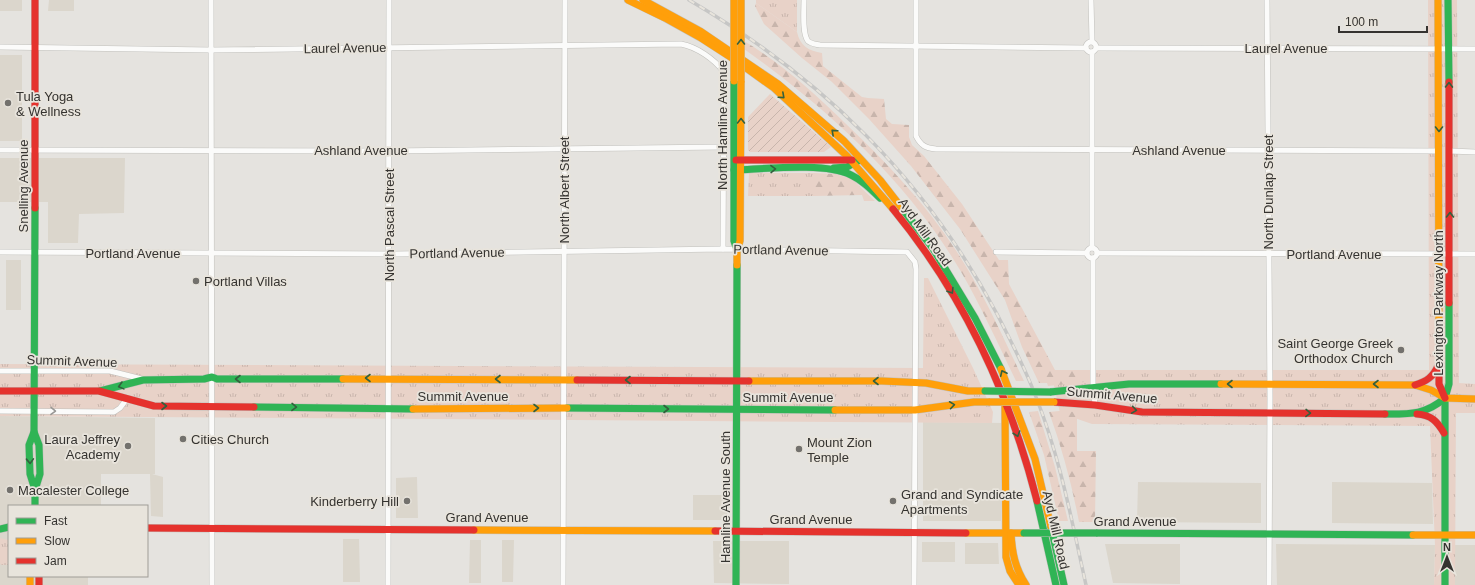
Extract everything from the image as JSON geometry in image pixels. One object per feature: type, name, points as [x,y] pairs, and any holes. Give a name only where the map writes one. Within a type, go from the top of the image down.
[{"type":"main road","name":"Snelling Avenue","points":[[35,0],[34,432],[39,445],[40,474],[35,490],[35,505]]},
{"type":"main road","name":"Ayd Mill Road","points":[[628,0],[686,29],[730,56],[769,84],[853,162],[907,225],[938,269],[964,313],[988,360],[1005,400],[1026,460],[1056,585]]},
{"type":"main road","name":"Ayd Mill Road","points":[[643,0],[700,31],[778,84],[844,141],[862,160],[880,180],[932,247],[975,318],[1005,376],[1035,458],[1064,585]]},
{"type":"main road","name":"North Hamline Avenue","points":[[734,0],[737,81],[737,170],[734,241],[737,250],[737,409]]},
{"type":"main road","name":"North Hamline Avenue","points":[[737,81],[741,0]]},
{"type":"main road","name":"Lexington Parkway North","points":[[1438,0],[1440,254],[1439,384],[1445,398]]},
{"type":"main road","name":"Lexington Parkway North","points":[[1445,398],[1449,384],[1450,254],[1448,0]]},
{"type":"main road","points":[[737,160],[853,162],[862,160]]},
{"type":"main road","points":[[737,170],[847,166],[853,162]]},
{"type":"main road","points":[[816,168],[842,172],[858,179],[907,225]]},
{"type":"main road","points":[[1415,385],[1432,378],[1439,363]]},
{"type":"main road","name":"Summit Avenue","points":[[0,391],[99,391],[143,380],[204,379],[212,377],[218,379],[388,378],[915,382],[968,391],[1050,392],[1128,384],[1398,384],[1415,385],[1431,390],[1445,398],[1475,399]]},
{"type":"main road","name":"Summit Avenue","points":[[99,391],[119,396],[126,400],[154,406],[915,410],[974,402],[1054,402],[1095,405],[1142,412],[1411,414],[1434,407],[1445,398]]},
{"type":"main road","points":[[1445,398],[1445,585]]},
{"type":"main road","points":[[1005,400],[1008,564],[1014,579],[1019,585]]},
{"type":"main road","name":"Hamline Avenue South","points":[[736,585],[737,409]]},
{"type":"main road","points":[[1411,414],[1427,415],[1435,418],[1445,434]]},
{"type":"main road","name":"Grand Avenue","points":[[148,528],[1475,535]]},
{"type":"main road","points":[[1008,532],[1013,563],[1026,585]]},
{"type":"street","points":[[211,0],[212,585]]},
{"type":"street","name":"North Pascal Street","points":[[388,585],[389,0]]},
{"type":"street","name":"North Albert Street","points":[[563,585],[565,0]]},
{"type":"street","points":[[804,0],[805,35],[808,41],[812,44],[1086,48],[1088,51],[1092,52]]},
{"type":"street","points":[[916,0],[917,46]]},
{"type":"street","points":[[1091,0],[1092,42],[1095,43],[1097,48],[1092,52]]},
{"type":"street","name":"North Dunlap Street","points":[[1267,0],[1270,384],[1269,585]]},
{"type":"street","points":[[1086,48],[1087,44],[1092,42]]},
{"type":"street","name":"Laurel Avenue","points":[[0,47],[211,50],[689,45]]},
{"type":"street","name":"North Hamline Avenue","points":[[689,45],[720,67],[724,72],[723,249]]},
{"type":"street","name":"Ashland Avenue","points":[[917,46],[916,136],[920,144],[926,148],[1439,151]]},
{"type":"street","name":"Laurel Avenue","points":[[1097,48],[1475,49]]},
{"type":"street","points":[[1092,52],[1092,248]]},
{"type":"street","name":"Ashland Avenue","points":[[0,150],[389,151],[723,147]]},
{"type":"street","points":[[1450,152],[1475,152]]},
{"type":"street","points":[[1087,253],[1089,249],[1092,248]]},
{"type":"street","points":[[1092,248],[1096,249],[1097,253],[1093,258],[1093,388],[1095,405]]},
{"type":"street","name":"Portland Avenue","points":[[0,252],[388,254],[723,249],[907,252],[912,256],[916,269],[915,382]]},
{"type":"street","points":[[996,252],[1087,253]]},
{"type":"street","points":[[1087,253],[1089,257],[1093,258]]},
{"type":"street","name":"Portland Avenue","points":[[1097,253],[1475,254]]},
{"type":"street","name":"Summit Avenue","points":[[0,371],[110,371],[143,380]]},
{"type":"street","points":[[914,585],[915,382]]},
{"type":"street","points":[[0,411],[114,412],[120,408],[126,400]]},
{"type":"shaded area","points":[[0,0],[22,0],[22,11],[0,11]]},
{"type":"shaded area","points":[[49,0],[74,0],[74,11],[48,11]]},
{"type":"shaded area","points":[[0,55],[22,55],[22,141],[0,141]]},
{"type":"shaded area","points":[[0,158],[125,158],[124,213],[79,214],[78,243],[48,243],[48,202],[0,202]]},
{"type":"shaded area","points":[[6,260],[21,260],[21,310],[6,310]]},
{"type":"shaded area","points":[[0,416],[155,418],[155,474],[152,474],[163,477],[163,517],[151,516],[150,474],[101,474],[101,505],[8,505],[8,577],[88,577],[88,585],[0,585]]},
{"type":"shaded area","points":[[923,422],[1003,423],[1001,521],[923,521]]},
{"type":"shaded area","points":[[417,477],[418,518],[396,518],[396,478]]},
{"type":"shaded area","points":[[1138,482],[1261,483],[1261,523],[1137,522]]},
{"type":"shaded area","points":[[1332,482],[1432,483],[1433,524],[1332,523]]},
{"type":"shaded area","points":[[693,495],[727,495],[727,520],[693,520]]},
{"type":"shaded area","points":[[343,539],[359,539],[360,582],[343,582]]},
{"type":"shaded area","points":[[470,540],[481,540],[481,583],[469,583]]},
{"type":"shaded area","points":[[502,540],[514,540],[513,582],[502,582]]},
{"type":"shaded area","points":[[713,541],[789,541],[789,584],[714,583]]},
{"type":"shaded area","points":[[922,542],[955,542],[955,562],[922,562]]},
{"type":"shaded area","points":[[965,543],[998,543],[999,564],[965,564]]},
{"type":"shaded area","points":[[1105,544],[1180,544],[1180,584],[1113,583]]},
{"type":"shaded area","points":[[1276,544],[1435,545],[1434,585],[1277,585]]},
{"type":"shaded area","points":[[1455,545],[1475,545],[1475,585],[1455,585]]},
{"type":"green space","points":[[756,0],[797,0],[797,32],[756,3]]},
{"type":"green space","points":[[1428,0],[1457,0],[1459,383],[1475,384],[1475,413],[1456,413],[1455,585],[1434,585],[1435,545],[1430,426],[1092,424],[1060,413],[1053,381],[1055,370],[1429,370]]},
{"type":"green space","points":[[756,3],[797,32],[800,41],[806,47],[813,51],[822,53],[823,66],[862,97],[884,99],[886,119],[892,124],[909,125],[909,137],[912,145],[924,156],[962,204],[999,260],[1008,260],[1009,284],[1055,370],[1084,370],[1084,382],[1048,386],[1047,383],[1039,383],[1022,347],[1005,300],[960,229],[911,166],[869,119],[832,82],[802,58],[764,24],[755,6]]},
{"type":"green space","points":[[744,41],[797,79],[860,138],[919,200],[945,234],[966,267],[992,315],[1024,381],[1016,381],[960,270],[939,237],[916,206],[864,149],[835,122],[806,96],[744,49]]},
{"type":"green space","points":[[770,94],[831,147],[824,152],[750,152],[748,150],[748,117]]},
{"type":"green space","points":[[749,173],[815,173],[815,196],[748,196]]},
{"type":"green space","points":[[815,173],[835,174],[852,179],[875,201],[864,201],[862,195],[815,196]]},
{"type":"green space","points":[[924,278],[928,278],[973,368],[993,412],[992,423],[0,416],[0,364],[923,368]]},
{"type":"green space","points":[[1038,411],[1055,467],[1068,521],[1059,521],[1044,455],[1029,412]]},
{"type":"green space","points":[[1049,412],[1077,412],[1077,451],[1096,451],[1095,522],[1079,522],[1066,467]]},
{"type":"green space","points":[[0,538],[8,540],[8,565],[1,565]]},
{"type":"railway","points":[[689,0],[737,30],[783,63],[826,98],[866,135],[903,175],[937,218],[968,264],[997,314],[1013,344],[1032,386],[1059,466],[1086,585]]},
{"type":"traffic: fast","points":[[1448,0],[1449,82]]},
{"type":"traffic: fast","points":[[734,81],[734,241],[737,250]]},
{"type":"traffic: fast","points":[[834,168],[847,167],[858,161]]},
{"type":"traffic: fast","points":[[734,170],[810,167],[840,171],[859,179],[880,198]]},
{"type":"traffic: fast","points":[[901,207],[932,247],[975,318],[1001,369]]},
{"type":"traffic: fast","points":[[35,208],[34,432],[39,445],[40,474],[35,490],[35,505]]},
{"type":"traffic: fast","points":[[736,585],[737,265]]},
{"type":"traffic: fast","points":[[1445,585],[1445,398],[1449,384],[1449,303]]},
{"type":"traffic: fast","points":[[100,391],[143,380],[204,379],[212,377],[217,379],[343,379]]},
{"type":"traffic: fast","points":[[1050,392],[1129,384],[1221,384]]},
{"type":"traffic: fast","points":[[985,391],[1050,392]]},
{"type":"traffic: fast","points":[[1385,414],[1424,411],[1438,404],[1445,398]]},
{"type":"traffic: fast","points":[[254,407],[413,409]]},
{"type":"traffic: fast","points":[[567,408],[835,410]]},
{"type":"traffic: fast","points":[[34,432],[29,445],[30,474],[35,490]]},
{"type":"traffic: fast","points":[[1037,501],[1056,585]]},
{"type":"traffic: fast","points":[[0,529],[8,527]]},
{"type":"traffic: fast","points":[[1051,527],[1064,585]]},
{"type":"traffic: fast","points":[[1024,533],[1096,533]]},
{"type":"traffic: fast","points":[[1096,533],[1413,535]]},
{"type":"traffic: slow","points":[[628,0],[701,38],[774,88],[847,156],[893,209]]},
{"type":"traffic: slow","points":[[643,0],[700,31],[778,84],[844,141],[880,180],[901,207]]},
{"type":"traffic: slow","points":[[734,0],[734,81]]},
{"type":"traffic: slow","points":[[741,0],[741,81]]},
{"type":"traffic: slow","points":[[1438,0],[1439,341]]},
{"type":"traffic: slow","points":[[737,265],[737,250],[740,241],[741,81]]},
{"type":"traffic: slow","points":[[1001,369],[1035,459],[1051,527]]},
{"type":"traffic: slow","points":[[343,379],[577,380]]},
{"type":"traffic: slow","points":[[749,381],[882,381],[926,383],[968,391],[985,391]]},
{"type":"traffic: slow","points":[[1221,384],[1415,385],[1431,390],[1445,398],[1475,399]]},
{"type":"traffic: slow","points":[[835,410],[915,410],[974,402],[990,402]]},
{"type":"traffic: slow","points":[[990,402],[1054,402]]},
{"type":"traffic: slow","points":[[1005,407],[1006,557],[1010,571],[1019,585]]},
{"type":"traffic: slow","points":[[413,409],[567,408]]},
{"type":"traffic: slow","points":[[474,530],[715,531]]},
{"type":"traffic: slow","points":[[966,533],[1024,533]]},
{"type":"traffic: slow","points":[[1011,533],[1015,560],[1019,573],[1026,585]]},
{"type":"traffic: slow","points":[[1413,535],[1475,535]]},
{"type":"traffic: slow","points":[[30,577],[30,585]]},
{"type":"traffic: jam","points":[[35,0],[35,208]]},
{"type":"traffic: jam","points":[[1449,82],[1449,303]]},
{"type":"traffic: jam","points":[[736,160],[852,160]]},
{"type":"traffic: jam","points":[[893,209],[941,276],[981,347],[998,384],[1013,423],[1037,501]]},
{"type":"traffic: jam","points":[[1439,341],[1439,384],[1445,398]]},
{"type":"traffic: jam","points":[[1415,385],[1429,378],[1438,366]]},
{"type":"traffic: jam","points":[[577,380],[749,381]]},
{"type":"traffic: jam","points":[[0,391],[99,391],[154,406],[254,407]]},
{"type":"traffic: jam","points":[[1054,402],[1095,405],[1142,412],[1385,414]]},
{"type":"traffic: jam","points":[[1417,414],[1433,419],[1444,433]]},
{"type":"traffic: jam","points":[[148,528],[474,530]]},
{"type":"traffic: jam","points":[[715,531],[966,533]]},
{"type":"traffic: jam","points":[[39,577],[39,585]]},
{"type":"place","name":"Tula Yoga & Wellness","points":[[8,103]]},
{"type":"place","name":"Portland Villas","points":[[196,281]]},
{"type":"place","name":"Saint George Greek Orthodox Church","points":[[1401,350]]},
{"type":"place","name":"Cities Church","points":[[183,439]]},
{"type":"place","name":"Laura Jeffrey Academy","points":[[128,446]]},
{"type":"place","name":"Mount Zion Temple","points":[[799,449]]},
{"type":"place","name":"Macalester College","points":[[10,490]]},
{"type":"place","name":"Kinderberry Hill","points":[[407,501]]},
{"type":"place","name":"Grand and Syndicate Apartments","points":[[893,501]]}]
